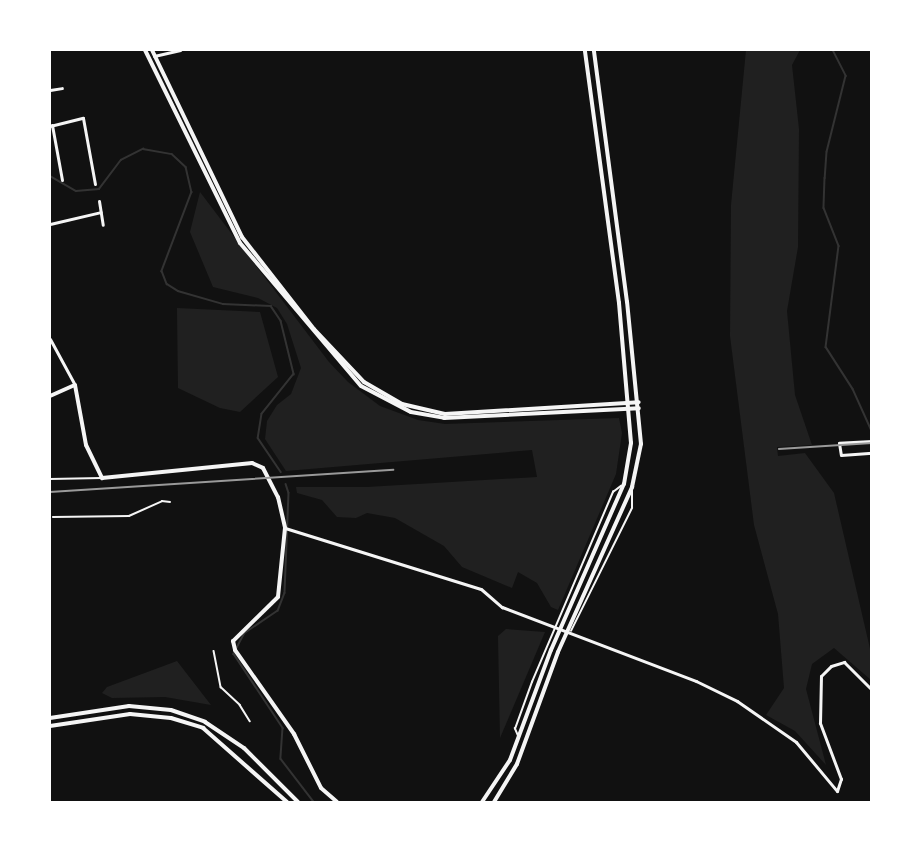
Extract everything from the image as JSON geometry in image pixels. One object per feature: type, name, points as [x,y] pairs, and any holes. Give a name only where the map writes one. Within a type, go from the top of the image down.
[{"type":"street","points":[[145,50],[240,243],[361,386],[390,404],[423,416],[444,418],[551,415],[639,408]]},
{"type":"street","points":[[152,50],[242,237],[350,370],[382,395],[424,410],[445,414],[639,402]]},
{"type":"street","points":[[148,58],[180,50]]},
{"type":"street","points":[[482,802],[510,760],[551,650],[624,484],[631,443],[631,409],[585,50]]},
{"type":"street","points":[[494,802],[517,764],[539,699],[632,487],[641,444],[639,402],[594,50]]},
{"type":"street","points":[[50,90],[62,88]]},
{"type":"street","points":[[62,180],[51,125],[83,118],[95,184]]},
{"type":"street","points":[[99,201],[103,225]]},
{"type":"street","points":[[50,224],[101,212]]},
{"type":"street","points":[[608,218],[616,216]]},
{"type":"street","points":[[50,339],[75,385],[86,445],[102,478],[257,465],[278,497],[285,528],[275,604],[237,633],[233,641],[294,734],[321,788],[337,802]]},
{"type":"street","points":[[50,396],[75,385]]},
{"type":"street","points":[[551,409],[551,415]]},
{"type":"street","points":[[872,441],[839,443],[841,455],[872,453]]},
{"type":"street","points":[[285,528],[481,589],[502,607],[572,631],[737,701],[796,742],[837,790],[841,779],[820,723],[821,676],[831,666],[844,662],[872,690]]},
{"type":"street","points":[[50,718],[129,706],[171,710],[205,722],[244,748],[298,802]]},
{"type":"street","points":[[50,726],[130,714],[171,718],[203,728],[287,802]]},
{"type":"lane","points":[[50,479],[102,478]]},
{"type":"lane","points":[[518,738],[515,729],[556,626],[613,492],[624,484]]},
{"type":"lane","points":[[572,631],[632,508],[632,487]]},
{"type":"lane","points":[[53,517],[129,516],[162,501],[170,502]]},
{"type":"lane","points":[[214,651],[220,687],[240,705],[250,721]]},
{"type":"shaded area","points":[[746,50],[800,50],[792,65],[799,129],[798,247],[787,311],[795,395],[812,445],[777,447],[778,456],[805,453],[834,493],[871,653],[871,680],[834,648],[812,664],[806,689],[826,765],[795,731],[766,715],[784,688],[778,614],[754,525],[730,336],[731,205]]},
{"type":"shaded area","points":[[200,192],[329,362],[348,382],[380,406],[418,420],[445,424],[619,418],[622,433],[616,474],[558,610],[551,607],[537,583],[518,572],[512,588],[462,567],[444,546],[395,518],[367,513],[356,518],[337,517],[322,500],[297,493],[296,487],[367,487],[537,477],[532,450],[286,471],[265,439],[267,421],[277,405],[291,394],[301,368],[287,324],[277,308],[258,298],[213,287],[190,232]]},
{"type":"shaded area","points":[[177,308],[260,312],[278,377],[240,412],[220,408],[178,388]]},
{"type":"shaded area","points":[[506,629],[545,632],[500,738],[498,636]]},
{"type":"shaded area","points":[[177,661],[211,705],[165,697],[112,698],[102,693],[107,687]]},
{"type":"waterway","points":[[833,50],[846,76],[827,152],[825,178],[824,208],[839,246],[826,347],[853,389],[872,431]]},
{"type":"waterway","points":[[50,176],[76,191],[99,189],[121,160],[143,149],[172,154],[186,167],[192,192],[162,271],[167,284],[178,291],[223,304],[271,306],[281,321],[294,374],[262,414],[258,438],[281,472]]},
{"type":"waterway","points":[[286,484],[289,493],[285,593],[278,611],[245,633],[234,654],[283,728],[281,759],[314,802]]},
{"type":"railway","points":[[779,449],[872,443]]},
{"type":"railway","points":[[50,492],[393,470]]}]
